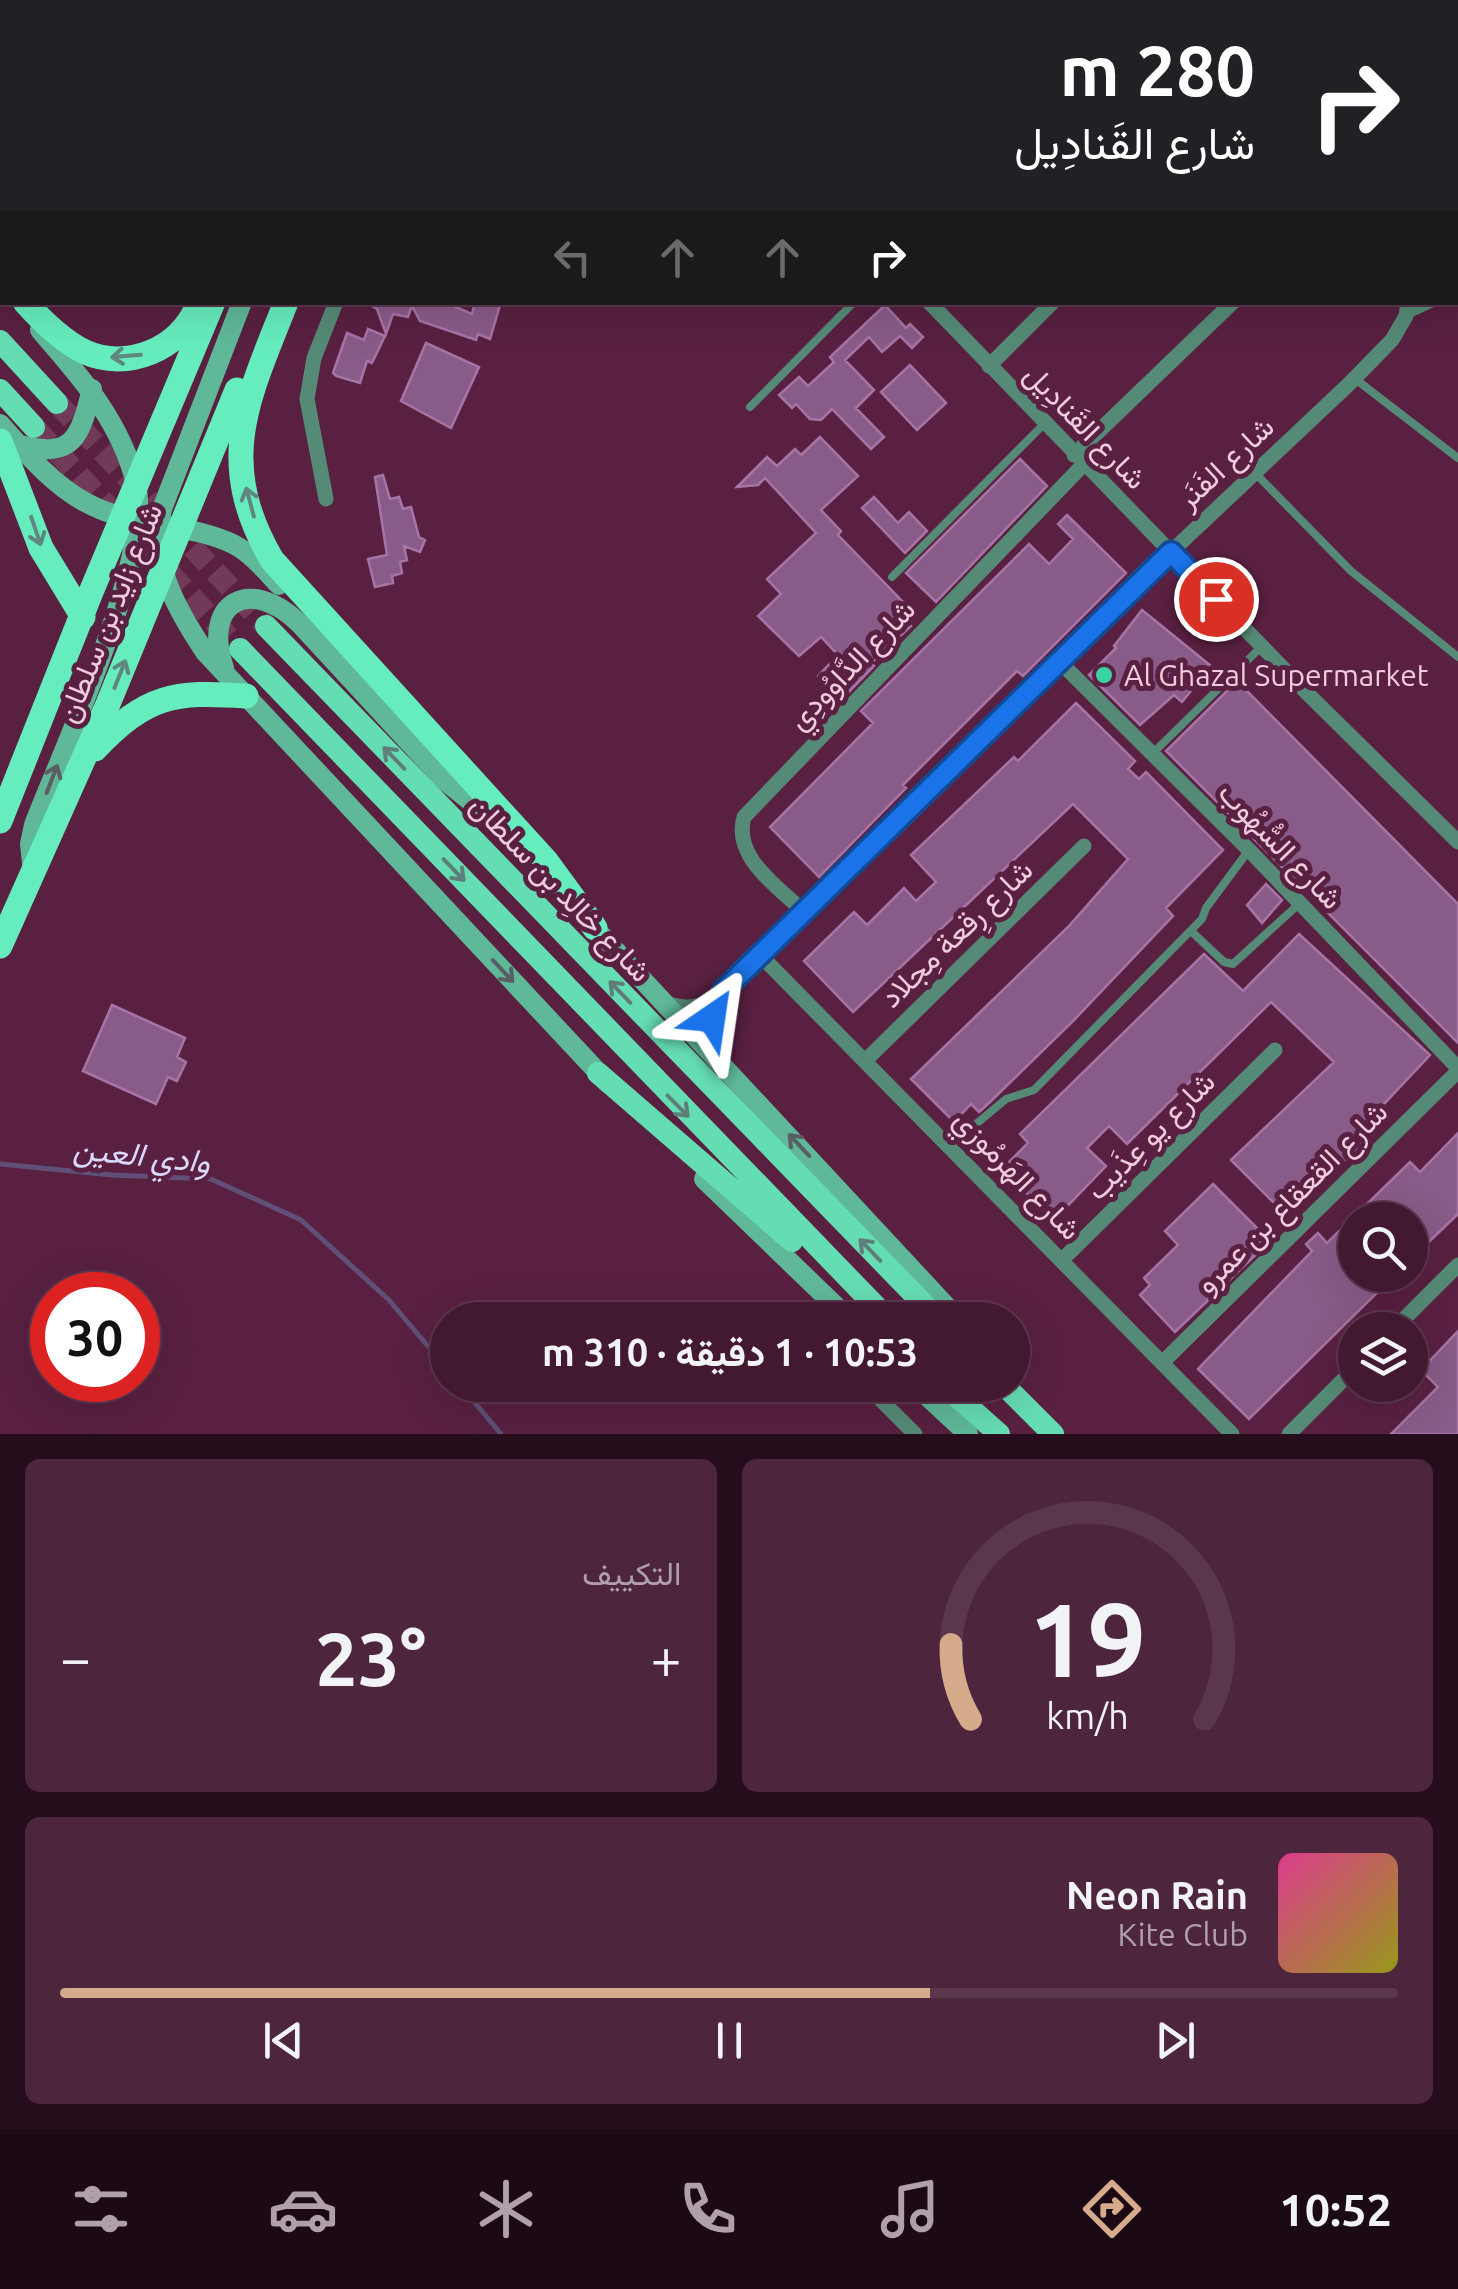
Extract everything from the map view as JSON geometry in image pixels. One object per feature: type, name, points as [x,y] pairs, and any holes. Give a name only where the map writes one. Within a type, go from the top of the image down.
[{"type":"highway","points":[[28,305],[45,324],[86,353],[125,358],[167,345],[181,333],[197,305]]},
{"type":"highway","name":"شارع زايد بن سلطان","points":[[0,946],[162,570],[136,485],[212,305]]},
{"type":"highway","name":"شارع زايد بن سلطان","points":[[0,821],[82,617],[149,524],[271,305]]},
{"type":"highway","points":[[285,305],[245,404],[239,437],[245,484],[262,544],[272,560],[546,861],[595,928]]},
{"type":"highway","points":[[9,442],[42,548],[82,617]]},
{"type":"highway","points":[[81,764],[126,718],[161,698],[236,686]]},
{"type":"main road","points":[[19,305],[92,389],[112,424],[136,485]]},
{"type":"main road","points":[[33,872],[30,844],[34,825],[149,524],[241,305]]},
{"type":"main road","points":[[0,341],[58,403]]},
{"type":"main road","points":[[9,442],[42,450],[65,447],[77,437],[92,389]]},
{"type":"main road","points":[[0,390],[34,427]]},
{"type":"main road","points":[[0,424],[9,442],[86,503],[149,524],[231,543],[260,565],[942,1302]]},
{"type":"main road","points":[[162,570],[196,639],[236,686],[653,1131],[831,1302]]},
{"type":"main road","points":[[236,686],[216,641],[219,620],[233,603],[242,599],[274,602],[299,623],[444,780],[504,828]]},
{"type":"main road","name":"شارع خالِد بن سلطان","points":[[266,626],[921,1302]]},
{"type":"main road","points":[[240,650],[873,1302]]},
{"type":"main road","points":[[598,1072],[857,1302]]},
{"type":"main road","points":[[933,1402],[968,1434]]},
{"type":"main road","points":[[963,1402],[1000,1434]]},
{"type":"main road","points":[[970,1402],[1000,1434]]},
{"type":"main road","points":[[1021,1402],[1054,1434]]},
{"type":"main road","points":[[1028,1402],[1054,1434]]},
{"type":"street","points":[[326,499],[306,399],[314,358],[335,305]]},
{"type":"street","name":"شارع القَنادِيل","points":[[932,305],[1079,460],[1458,842]]},
{"type":"street","points":[[989,366],[1050,305]]},
{"type":"street","name":"شارع الدَّاوُودِي","points":[[805,913],[745,850],[741,828],[744,818],[1229,305]]},
{"type":"street","name":"شارع الفَنَر","points":[[664,1002],[695,1009],[724,990],[761,956],[1392,340],[1407,309]]},
{"type":"street","name":"شارع السُّهُوب","points":[[1061,664],[1249,850],[1458,1069]]},
{"type":"street","name":"شارع رِقعة مِجلاد","points":[[867,1059],[1084,846]]},
{"type":"street","name":"شارع الهَرمُوزي","points":[[761,956],[867,1059],[1232,1434]]},
{"type":"street","points":[[724,990],[712,1018],[724,1065]]},
{"type":"street","name":"شارع يو عِذَيب","points":[[1063,1259],[1275,1050]]},
{"type":"street","name":"شارع القعقاع بن عمرو","points":[[1163,1362],[1458,1069]]},
{"type":"street","points":[[1411,1312],[1458,1265]]},
{"type":"street","points":[[1289,1434],[1338,1385]]},
{"type":"street","points":[[883,1402],[915,1434]]},
{"type":"lane","points":[[750,408],[851,305]]},
{"type":"lane","points":[[1354,378],[1458,458]]},
{"type":"lane","points":[[892,577],[1044,424]]},
{"type":"lane","points":[[1253,472],[1351,571],[1458,656]]},
{"type":"lane","points":[[1153,753],[1262,646]]},
{"type":"lane","points":[[951,1145],[1006,1098],[1034,1090],[1191,931],[1249,850]]},
{"type":"lane","points":[[1191,931],[1224,962],[1233,964],[1300,903]]},
{"type":"building","points":[[370,305],[451,305],[472,314],[474,305],[500,305],[490,339],[478,334],[476,340],[420,321],[412,306],[408,317],[393,314],[386,334],[377,309]]},
{"type":"building","points":[[885,305],[906,328],[910,324],[923,337],[912,348],[900,336],[882,352],[869,337],[845,360],[874,390],[856,408],[884,437],[871,449],[832,409],[821,420],[810,419],[796,404],[792,408],[779,395],[799,377],[808,386],[834,362],[830,357]]},
{"type":"building","points":[[368,329],[385,336],[372,363],[367,361],[360,383],[336,376],[333,373],[347,333],[364,340]]},
{"type":"building","points":[[426,343],[479,367],[451,428],[401,401]]},
{"type":"building","points":[[910,365],[946,403],[917,430],[881,392]]},
{"type":"building","points":[[820,437],[858,476],[821,510],[841,531],[838,535],[904,603],[896,611],[911,626],[871,663],[874,666],[839,702],[818,676],[838,655],[821,637],[799,656],[758,616],[781,594],[767,579],[816,533],[765,478],[758,485],[737,487],[767,457],[777,466],[795,449],[801,455]]},
{"type":"building","points":[[1020,459],[1047,486],[936,602],[906,573]]},
{"type":"building","points":[[383,475],[390,499],[399,497],[403,509],[411,507],[419,537],[425,540],[420,552],[404,546],[407,560],[400,562],[402,573],[392,576],[393,583],[375,587],[368,559],[387,555],[375,477]]},
{"type":"building","points":[[874,497],[898,523],[909,512],[927,531],[905,553],[862,508]]},
{"type":"building","points":[[1067,515],[1126,573],[1023,676],[1017,671],[903,785],[906,788],[819,877],[770,827],[873,723],[861,711],[1029,544],[1049,564],[1073,539],[1058,524]]},
{"type":"building","points":[[1142,610],[1211,666],[1182,702],[1174,695],[1140,725],[1089,675],[1116,648]]},
{"type":"building","points":[[1237,681],[1458,904],[1458,1043],[1166,751]]},
{"type":"building","points":[[1076,703],[1135,761],[1128,769],[1139,779],[1146,772],[1223,850],[1166,908],[1173,916],[1075,1019],[979,1112],[971,1104],[954,1122],[911,1079],[1068,927],[1128,859],[1073,804],[853,1012],[804,961],[854,912],[867,925],[904,888],[916,901],[936,882],[911,855],[1014,757],[1018,761]]},
{"type":"building","points":[[1266,884],[1282,900],[1262,923],[1247,905]]},
{"type":"building","points":[[1299,934],[1430,1055],[1370,1119],[1378,1127],[1328,1177],[1317,1165],[1276,1205],[1231,1160],[1334,1062],[1271,1002],[1127,1144],[1109,1126],[1087,1148],[1106,1166],[1054,1220],[1002,1169],[1028,1143],[1020,1134],[1204,954],[1243,991]]},
{"type":"building","points":[[112,1005],[185,1038],[177,1057],[186,1062],[177,1081],[168,1077],[156,1104],[83,1071]]},
{"type":"building","points":[[1458,1133],[1458,1214],[1428,1243],[1428,1202],[1369,1202],[1410,1162],[1420,1172]]},
{"type":"building","points":[[1213,1184],[1270,1241],[1175,1332],[1140,1295],[1150,1285],[1144,1278],[1178,1245],[1165,1231]]},
{"type":"building","points":[[1338,1232],[1338,1292],[1378,1292],[1357,1312],[1338,1312],[1338,1331],[1249,1419],[1198,1369],[1312,1251],[1306,1244],[1318,1233],[1327,1243]]},
{"type":"building","points":[[1458,1331],[1458,1434],[1391,1434],[1423,1402],[1428,1402],[1438,1387],[1428,1377],[1428,1363]]},
{"type":"waterway","name":"وادي العين","points":[[0,1164],[112,1175],[211,1179],[301,1220],[389,1300],[430,1349]]},
{"type":"waterway","name":"وادي العين","points":[[474,1402],[501,1434]]},
{"type":"tunnel","points":[[57,403],[266,626]]},
{"type":"tunnel","points":[[34,427],[240,649]]},
{"type":"place","name":"Al Ghazal Supermarket","points":[[1104,675]]},
{"type":"route","points":[[712,1018],[724,990],[1171,552],[1216,599]]}]
